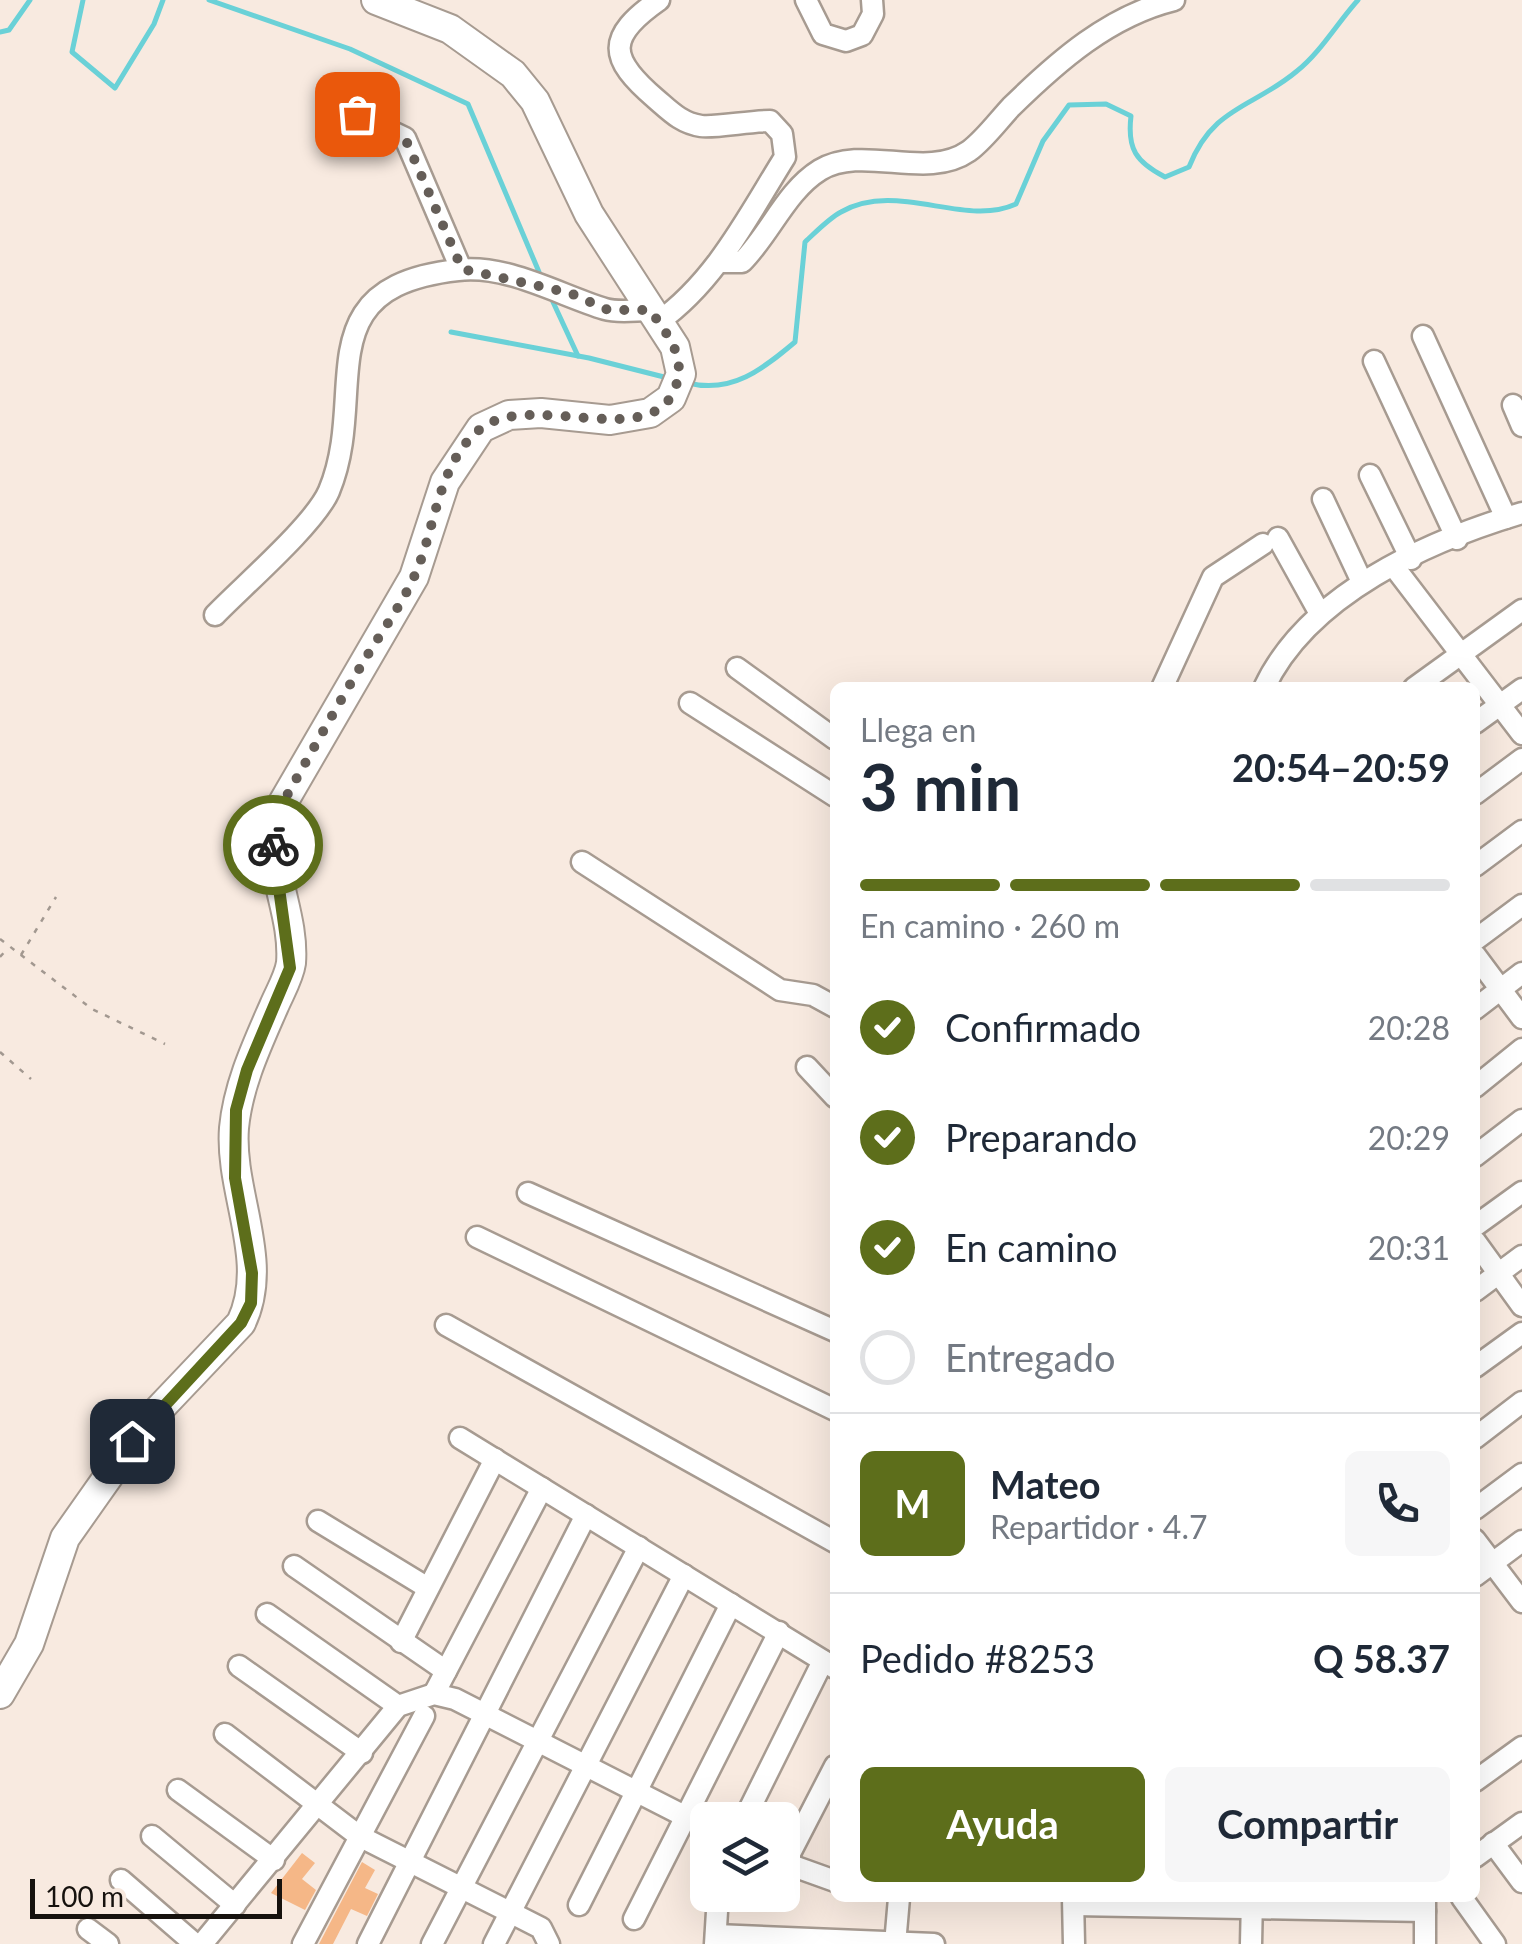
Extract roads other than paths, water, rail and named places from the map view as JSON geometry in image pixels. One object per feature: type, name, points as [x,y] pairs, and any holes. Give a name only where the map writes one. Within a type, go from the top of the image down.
[{"type":"main road","points":[[0,1694],[28,1644],[65,1538],[146,1423],[241,1323],[251,1303],[250,1245],[235,1178],[234,1130],[247,1070],[290,968],[288,928],[273,866],[273,831],[296,778],[414,577],[445,482],[482,428],[508,414],[541,412],[610,420],[650,414],[676,386],[678,354],[590,214],[535,101],[514,74],[450,29],[376,0]]},
{"type":"street","points":[[215,615],[327,496],[340,460],[350,349],[370,302],[402,281],[462,269],[570,293],[608,310],[654,316],[686,300],[720,262],[786,157],[782,134],[770,121],[738,120],[706,128],[682,122],[632,78],[618,58],[619,38],[633,18],[659,0]]},
{"type":"street","points":[[806,0],[823,34],[846,41],[862,34],[873,14],[872,0]]},
{"type":"street","points":[[720,262],[742,262],[803,182],[824,168],[848,161],[940,162],[968,152],[1050,70],[1116,22],[1174,0]]},
{"type":"street","points":[[357,114],[405,138],[462,269]]},
{"type":"street","points":[[1270,682],[1318,612],[1362,582],[1514,516],[1423,336]]},
{"type":"street","points":[[1374,361],[1457,538]]},
{"type":"street","points":[[1512,405],[1522,426]]},
{"type":"street","points":[[1370,475],[1403,563],[1461,654],[1522,734]]},
{"type":"street","points":[[1323,499],[1362,582]]},
{"type":"street","points":[[1165,682],[1213,577],[1270,541],[1318,612]]},
{"type":"street","points":[[1422,682],[1522,610]]},
{"type":"street","points":[[737,668],[830,735]]},
{"type":"street","points":[[1480,719],[1522,689]]},
{"type":"street","points":[[690,703],[830,793]]},
{"type":"street","points":[[1480,790],[1522,759]]},
{"type":"street","points":[[1480,862],[1522,831]]},
{"type":"street","points":[[582,862],[780,990],[813,994],[830,1004]]},
{"type":"street","points":[[1480,936],[1522,905]]},
{"type":"street","points":[[1480,962],[1522,1018]]},
{"type":"street","points":[[1480,1005],[1522,973]]},
{"type":"street","points":[[1480,1083],[1522,1049]]},
{"type":"street","points":[[807,1067],[830,1092]]},
{"type":"street","points":[[1480,1152],[1522,1120]]},
{"type":"street","points":[[1480,1222],[1522,1192]]},
{"type":"street","points":[[528,1193],[830,1329]]},
{"type":"street","points":[[477,1236],[830,1408]]},
{"type":"street","points":[[1480,1248],[1522,1306]]},
{"type":"street","points":[[1480,1287],[1522,1256]]},
{"type":"street","points":[[446,1325],[830,1539]]},
{"type":"street","points":[[1480,1363],[1522,1333]]},
{"type":"street","points":[[1480,1434],[1522,1402]]},
{"type":"street","points":[[460,1438],[829,1664],[754,1802]]},
{"type":"street","points":[[400,1642],[495,1459]]},
{"type":"street","points":[[1480,1505],[1522,1474]]},
{"type":"street","points":[[434,1694],[542,1488]]},
{"type":"street","points":[[368,1944],[586,1515]]},
{"type":"street","points":[[318,1522],[428,1588]]},
{"type":"street","points":[[1480,1572],[1522,1541]]},
{"type":"street","points":[[1480,1547],[1522,1602]]},
{"type":"street","points":[[432,1944],[638,1548]]},
{"type":"street","points":[[294,1566],[446,1670]]},
{"type":"street","points":[[494,1944],[684,1575]]},
{"type":"street","points":[[579,1905],[730,1604]]},
{"type":"street","points":[[266,1614],[398,1706]]},
{"type":"street","points":[[634,1919],[778,1632]]},
{"type":"street","points":[[238,1666],[362,1753]]},
{"type":"street","points":[[122,1880],[198,1944],[274,1860],[398,1706],[434,1694],[485,1714],[690,1818]]},
{"type":"street","points":[[302,1944],[424,1716]]},
{"type":"street","points":[[225,1734],[359,1836],[541,1928],[548,1944]]},
{"type":"street","points":[[1480,1777],[1522,1747]]},
{"type":"street","points":[[800,1832],[830,1775]]},
{"type":"street","points":[[178,1790],[274,1860]]},
{"type":"street","points":[[1480,1853],[1522,1823]]},
{"type":"street","points":[[152,1836],[235,1905]]},
{"type":"street","points":[[1493,1844],[1522,1882]]},
{"type":"street","points":[[800,1868],[830,1879]]},
{"type":"street","points":[[895,1944],[899,1902]]},
{"type":"street","points":[[1074,1902],[1074,1944]]},
{"type":"street","points":[[1163,1902],[1425,1904],[1424,1944]]},
{"type":"street","points":[[1465,1902],[1495,1944]]},
{"type":"street","points":[[1251,1944],[1252,1903]]},
{"type":"street","points":[[717,1912],[715,1939],[934,1944]]},
{"type":"street","points":[[88,1929],[108,1944]]},
{"type":"waterway","points":[[0,32],[9,30],[30,0]]},
{"type":"waterway","points":[[83,0],[72,52],[115,88],[154,24],[163,0]]},
{"type":"waterway","points":[[209,0],[350,49],[468,104],[539,272]]},
{"type":"waterway","points":[[688,383],[704,386],[733,382],[759,370],[795,342],[805,242],[841,212],[862,203],[885,201],[975,211],[1016,204],[1043,141],[1069,105],[1106,104],[1131,116],[1132,146],[1140,160],[1165,177],[1189,167],[1210,131],[1222,120],[1305,64],[1358,0]]},
{"type":"waterway","points":[[553,302],[578,356]]},
{"type":"waterway","points":[[451,332],[589,358],[668,378]]}]
